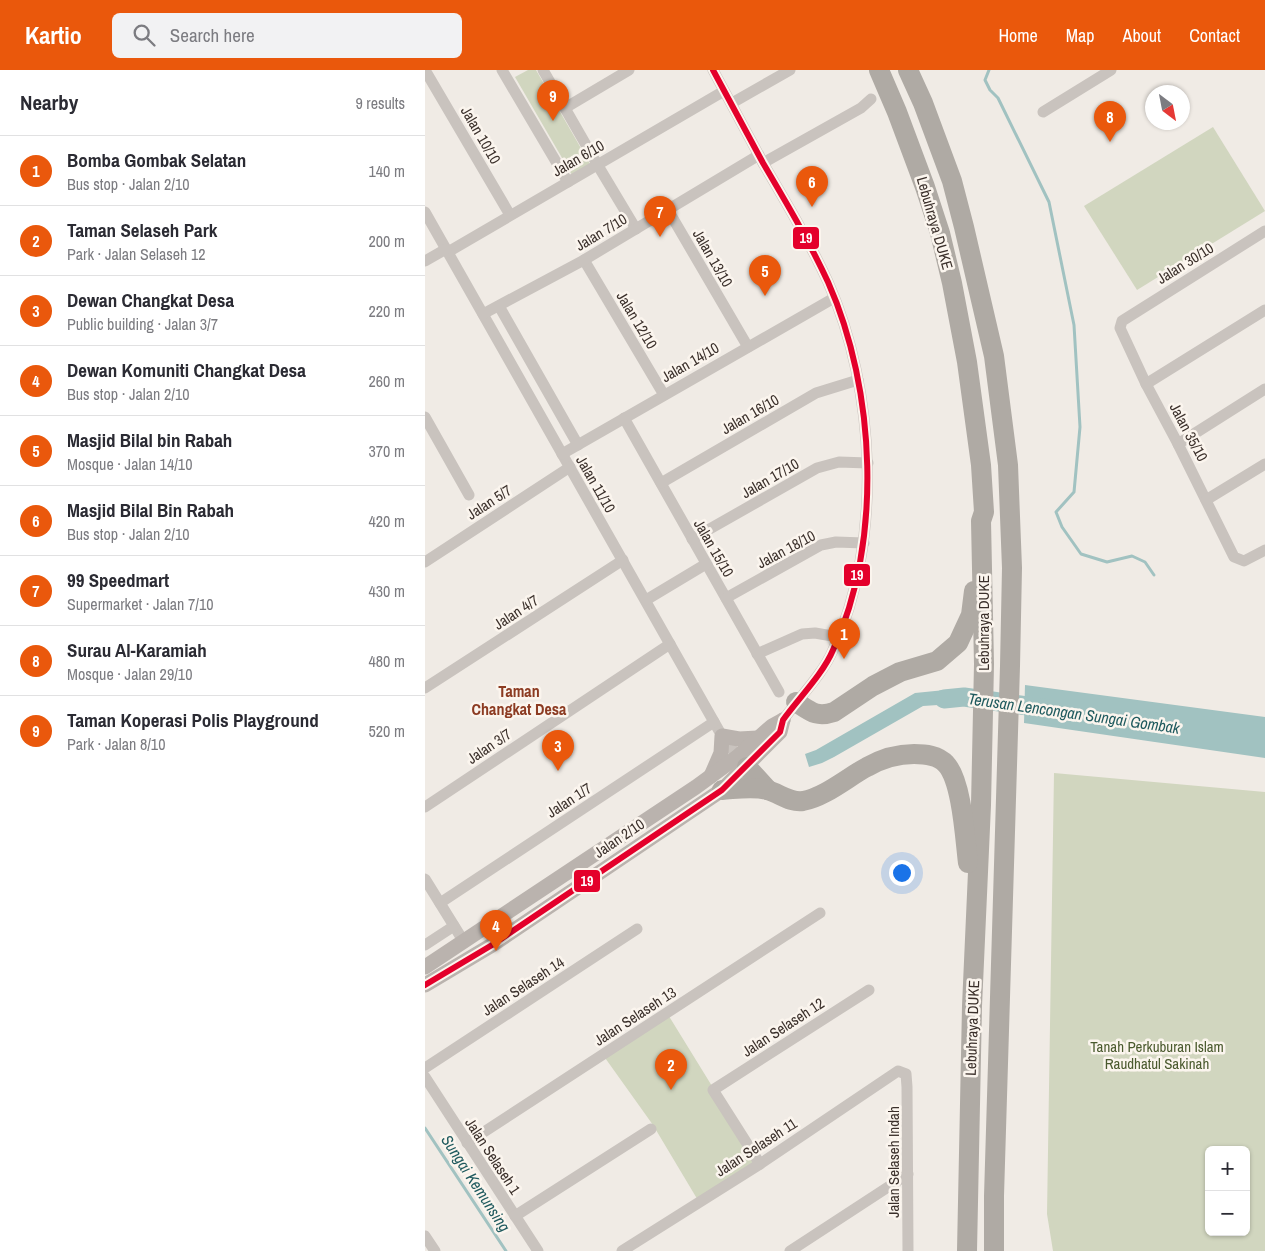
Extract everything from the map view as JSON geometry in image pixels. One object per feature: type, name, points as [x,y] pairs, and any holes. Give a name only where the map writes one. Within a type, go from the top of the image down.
[{"type":"highway","name":"Lebuhraya DUKE","points":[[879,70],[897,112],[940,233],[952,283],[967,362],[981,465],[983,512],[981,521],[984,664],[983,730],[967,1251]]},
{"type":"highway","name":"Lebuhraya DUKE","points":[[908,70],[923,103],[952,181],[964,227],[993,356],[1008,464],[1012,568],[1009,727],[994,1186],[994,1251]]},
{"type":"highway","points":[[796,702],[820,715],[834,712],[873,686],[900,672],[937,661],[958,643],[971,615],[981,521]]},
{"type":"highway","points":[[716,783],[768,790],[793,800],[803,801],[815,797],[867,766],[887,759],[907,754],[924,754],[941,760],[949,769],[957,787],[976,920]]},
{"type":"highway","points":[[742,762],[768,790]]},
{"type":"highway","points":[[956,1251],[969,1158]]},
{"type":"street","name":"Jalan 10/10","points":[[425,70],[510,215]]},
{"type":"street","points":[[502,70],[568,182]]},
{"type":"street","points":[[543,70],[636,229]]},
{"type":"street","points":[[565,108],[629,70]]},
{"type":"street","name":"Jalan 2/10","points":[[425,985],[492,945],[716,783],[780,732],[783,720],[833,652],[856,586],[864,543],[868,463],[859,380],[835,298],[807,237],[761,159],[713,70]]},
{"type":"street","points":[[732,103],[790,70]]},
{"type":"street","points":[[1043,112],[1111,70]]},
{"type":"street","name":"Jalan 6/10","points":[[425,261],[568,182],[724,90]]},
{"type":"street","name":"Jalan 7/10","points":[[483,314],[583,260],[668,210],[761,159],[861,108],[871,99]]},
{"type":"street","name":"Jalan 13/10","points":[[668,210],[747,347]]},
{"type":"street","name":"Jalan 11/10","points":[[425,212],[722,736],[742,762]]},
{"type":"street","name":"Jalan 30/10","points":[[1122,320],[1265,231]]},
{"type":"street","name":"Jalan 12/10","points":[[583,260],[664,395]]},
{"type":"street","name":"Jalan 14/10","points":[[562,454],[835,298]]},
{"type":"street","points":[[499,306],[578,445]]},
{"type":"street","points":[[1146,384],[1265,310]]},
{"type":"street","name":"Jalan 35/10","points":[[1122,320],[1120,328],[1125,340],[1146,384],[1179,444],[1234,557],[1244,561],[1265,550]]},
{"type":"street","name":"Jalan 16/10","points":[[661,483],[817,393],[859,380]]},
{"type":"street","points":[[1179,444],[1265,389]]},
{"type":"street","points":[[425,416],[469,495]]},
{"type":"street","name":"Jalan 15/10","points":[[624,418],[779,692]]},
{"type":"street","name":"Jalan 17/10","points":[[692,539],[817,468],[839,462],[868,463]]},
{"type":"street","points":[[1207,500],[1265,464]]},
{"type":"street","name":"Jalan 5/7","points":[[425,562],[570,467]]},
{"type":"street","name":"Jalan 18/10","points":[[726,598],[821,545],[836,542],[864,543]]},
{"type":"street","name":"Jalan 4/7","points":[[425,688],[623,560]]},
{"type":"street","points":[[646,600],[706,564]]},
{"type":"street","points":[[757,654],[802,634],[815,633],[839,637]]},
{"type":"street","name":"Jalan 3/7","points":[[425,807],[670,644]]},
{"type":"street","name":"Jalan 2/10","points":[[742,762],[758,738],[772,726],[783,720]]},
{"type":"street","name":"Jalan 1/7","points":[[439,903],[714,722]]},
{"type":"street","points":[[716,783],[722,736],[739,739],[758,738]]},
{"type":"street","name":"Jalan 2/10","points":[[425,967],[716,783]]},
{"type":"street","points":[[425,880],[464,942]]},
{"type":"street","name":"Jalan Selaseh 13","points":[[467,1143],[820,913]]},
{"type":"street","points":[[425,945],[454,926]]},
{"type":"street","name":"Jalan Selaseh 14","points":[[425,1068],[637,929]]},
{"type":"street","name":"Jalan Selaseh 12","points":[[760,1164],[713,1090],[869,990]]},
{"type":"street","name":"Jalan Selaseh 11","points":[[622,1251],[760,1164],[898,1071],[906,1074]]},
{"type":"street","name":"Jalan Selaseh Indah","points":[[906,1074],[908,1251]]},
{"type":"street","name":"Jalan Selaseh 1","points":[[425,1077],[537,1251]]},
{"type":"street","points":[[515,1216],[651,1129]]},
{"type":"street","points":[[790,1251],[908,1174]]},
{"type":"street","points":[[425,1236],[435,1251]]},
{"type":"green space","points":[[528,70],[536,70],[590,164],[572,175],[515,77]]},
{"type":"green space","points":[[1213,127],[1265,211],[1137,290],[1084,206]]},
{"type":"green space","name":"Tanah Perkuburan Islam Raudhatul Sakinah","points":[[1054,773],[1265,792],[1265,1251],[1053,1251],[1047,1214]]},
{"type":"green space","points":[[667,1013],[760,1164],[699,1202],[653,1125],[603,1055]]},
{"type":"water","points":[[1025,685],[1265,717],[1265,758],[1024,723]]},
{"type":"water","points":[[969,689],[968,703],[923,706],[834,757],[809,767],[805,754],[816,750],[915,693]]},
{"type":"waterway","points":[[989,70],[985,80],[990,90],[998,98],[1049,202],[1074,325],[1080,427],[1074,492],[1056,512],[1062,527],[1081,554],[1107,562],[1132,556],[1145,562],[1154,575]]},
{"type":"waterway","name":"Terusan Lencongan Sungai Gombak","points":[[944,699],[964,697],[1048,709]]},
{"type":"waterway","name":"Sungai Kemunsing","points":[[425,1128],[506,1251]]},
{"type":"transit line","name":"19","points":[[425,985],[492,945],[722,790],[780,732],[783,720],[829,659],[849,608],[860,562],[866,515],[867,466],[864,417],[856,370],[844,324],[828,282],[713,70]]},
{"type":"place","name":"Taman Koperasi Polis Playground","points":[[553,121]]},
{"type":"place","name":"Surau Al-Karamiah","points":[[1110,142]]},
{"type":"place","name":"Masjid Bilal Bin Rabah","points":[[812,207]]},
{"type":"place","name":"99 Speedmart","points":[[660,237]]},
{"type":"place","name":"Masjid Bilal bin Rabah","points":[[765,296]]},
{"type":"place","name":"Bomba Gombak Selatan","points":[[844,659]]},
{"type":"place","name":"Dewan Changkat Desa","points":[[558,771]]},
{"type":"place","name":"Dewan Komuniti Changkat Desa","points":[[496,951]]},
{"type":"place","name":"Taman Selaseh Park","points":[[671,1090]]},
{"type":"district","name":"Taman Changkat Desa","points":[[519,700]]}]
